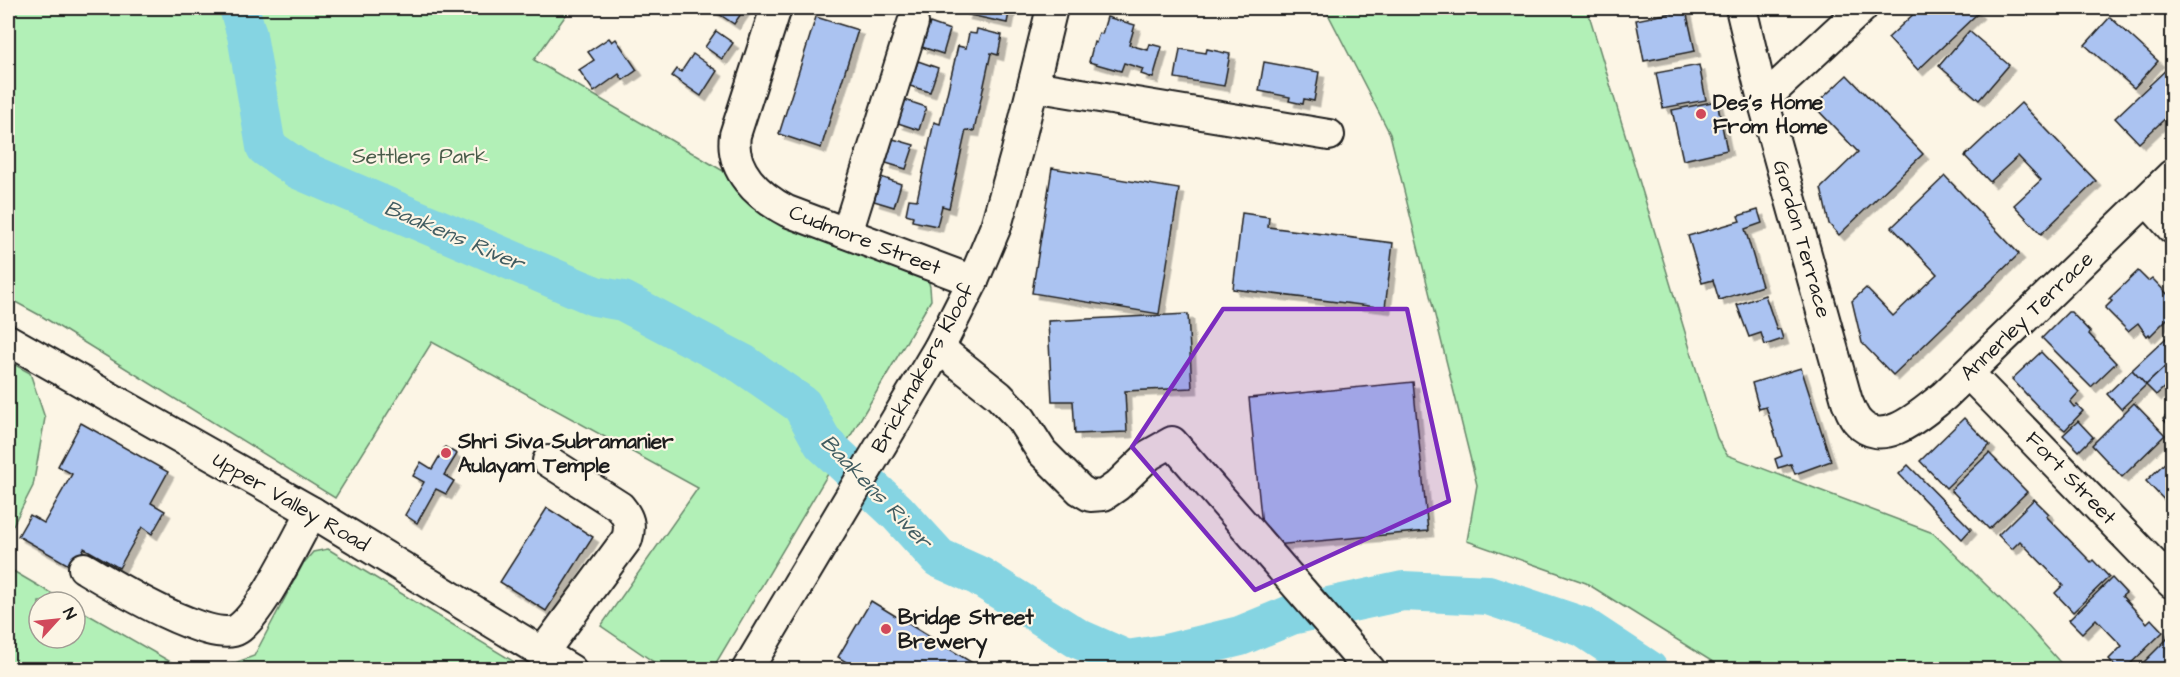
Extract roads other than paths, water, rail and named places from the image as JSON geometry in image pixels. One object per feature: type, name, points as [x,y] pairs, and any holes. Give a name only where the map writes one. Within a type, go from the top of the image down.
[{"type":"street","name":"Cudmore Street","points":[[776,8],[735,135],[734,144],[740,168],[759,192],[774,205],[973,281]]},
{"type":"street","name":"Brickmakers Kloof","points":[[747,669],[939,348],[973,281],[996,226],[1034,86],[1052,8]]},
{"type":"street","name":"Gordon Terrace","points":[[1741,8],[1763,100],[1847,402],[1859,423],[1868,429]]},
{"type":"street","points":[[1763,100],[1862,8]]},
{"type":"street","points":[[847,233],[913,23]]},
{"type":"street","points":[[1034,86],[1329,135]]},
{"type":"street","name":"Annerley Terrace","points":[[1868,429],[1875,433],[1886,432],[1920,416],[1969,374],[2172,175]]},
{"type":"street","points":[[2147,200],[2172,228]]},
{"type":"street","name":"Upper Valley Road","points":[[8,340],[312,512],[571,669]]},
{"type":"street","points":[[939,348],[999,396],[1021,419],[1049,459],[1080,490],[1090,496],[1104,495],[1117,486],[1149,455],[1172,442],[1370,669]]},
{"type":"street","name":"Fort Street","points":[[1969,374],[2172,583]]},
{"type":"street","points":[[543,652],[627,539],[630,529],[628,518],[620,507],[548,461]]},
{"type":"street","points":[[84,568],[154,608],[205,628],[231,633],[247,620],[262,600],[312,512]]},
{"type":"waterway","name":"Baakens River","points":[[239,8],[247,35],[266,147],[298,169],[595,296],[623,301],[743,364],[802,405],[823,443],[897,512],[939,558],[979,576],[1077,638],[1127,660],[1166,654],[1240,636],[1291,615],[1403,591],[1488,595],[1583,627],[1648,670]]},
{"type":"place","name":"Des's Home From Home","points":[[1701,114]]},
{"type":"place","name":"Shri Siva Subramanier Aulayam Temple","points":[[446,453]]},
{"type":"place","name":"Bridge Street Brewery","points":[[886,629]]},
{"type":"park label","name":"Settlers Park","points":[[420,156]]}]
